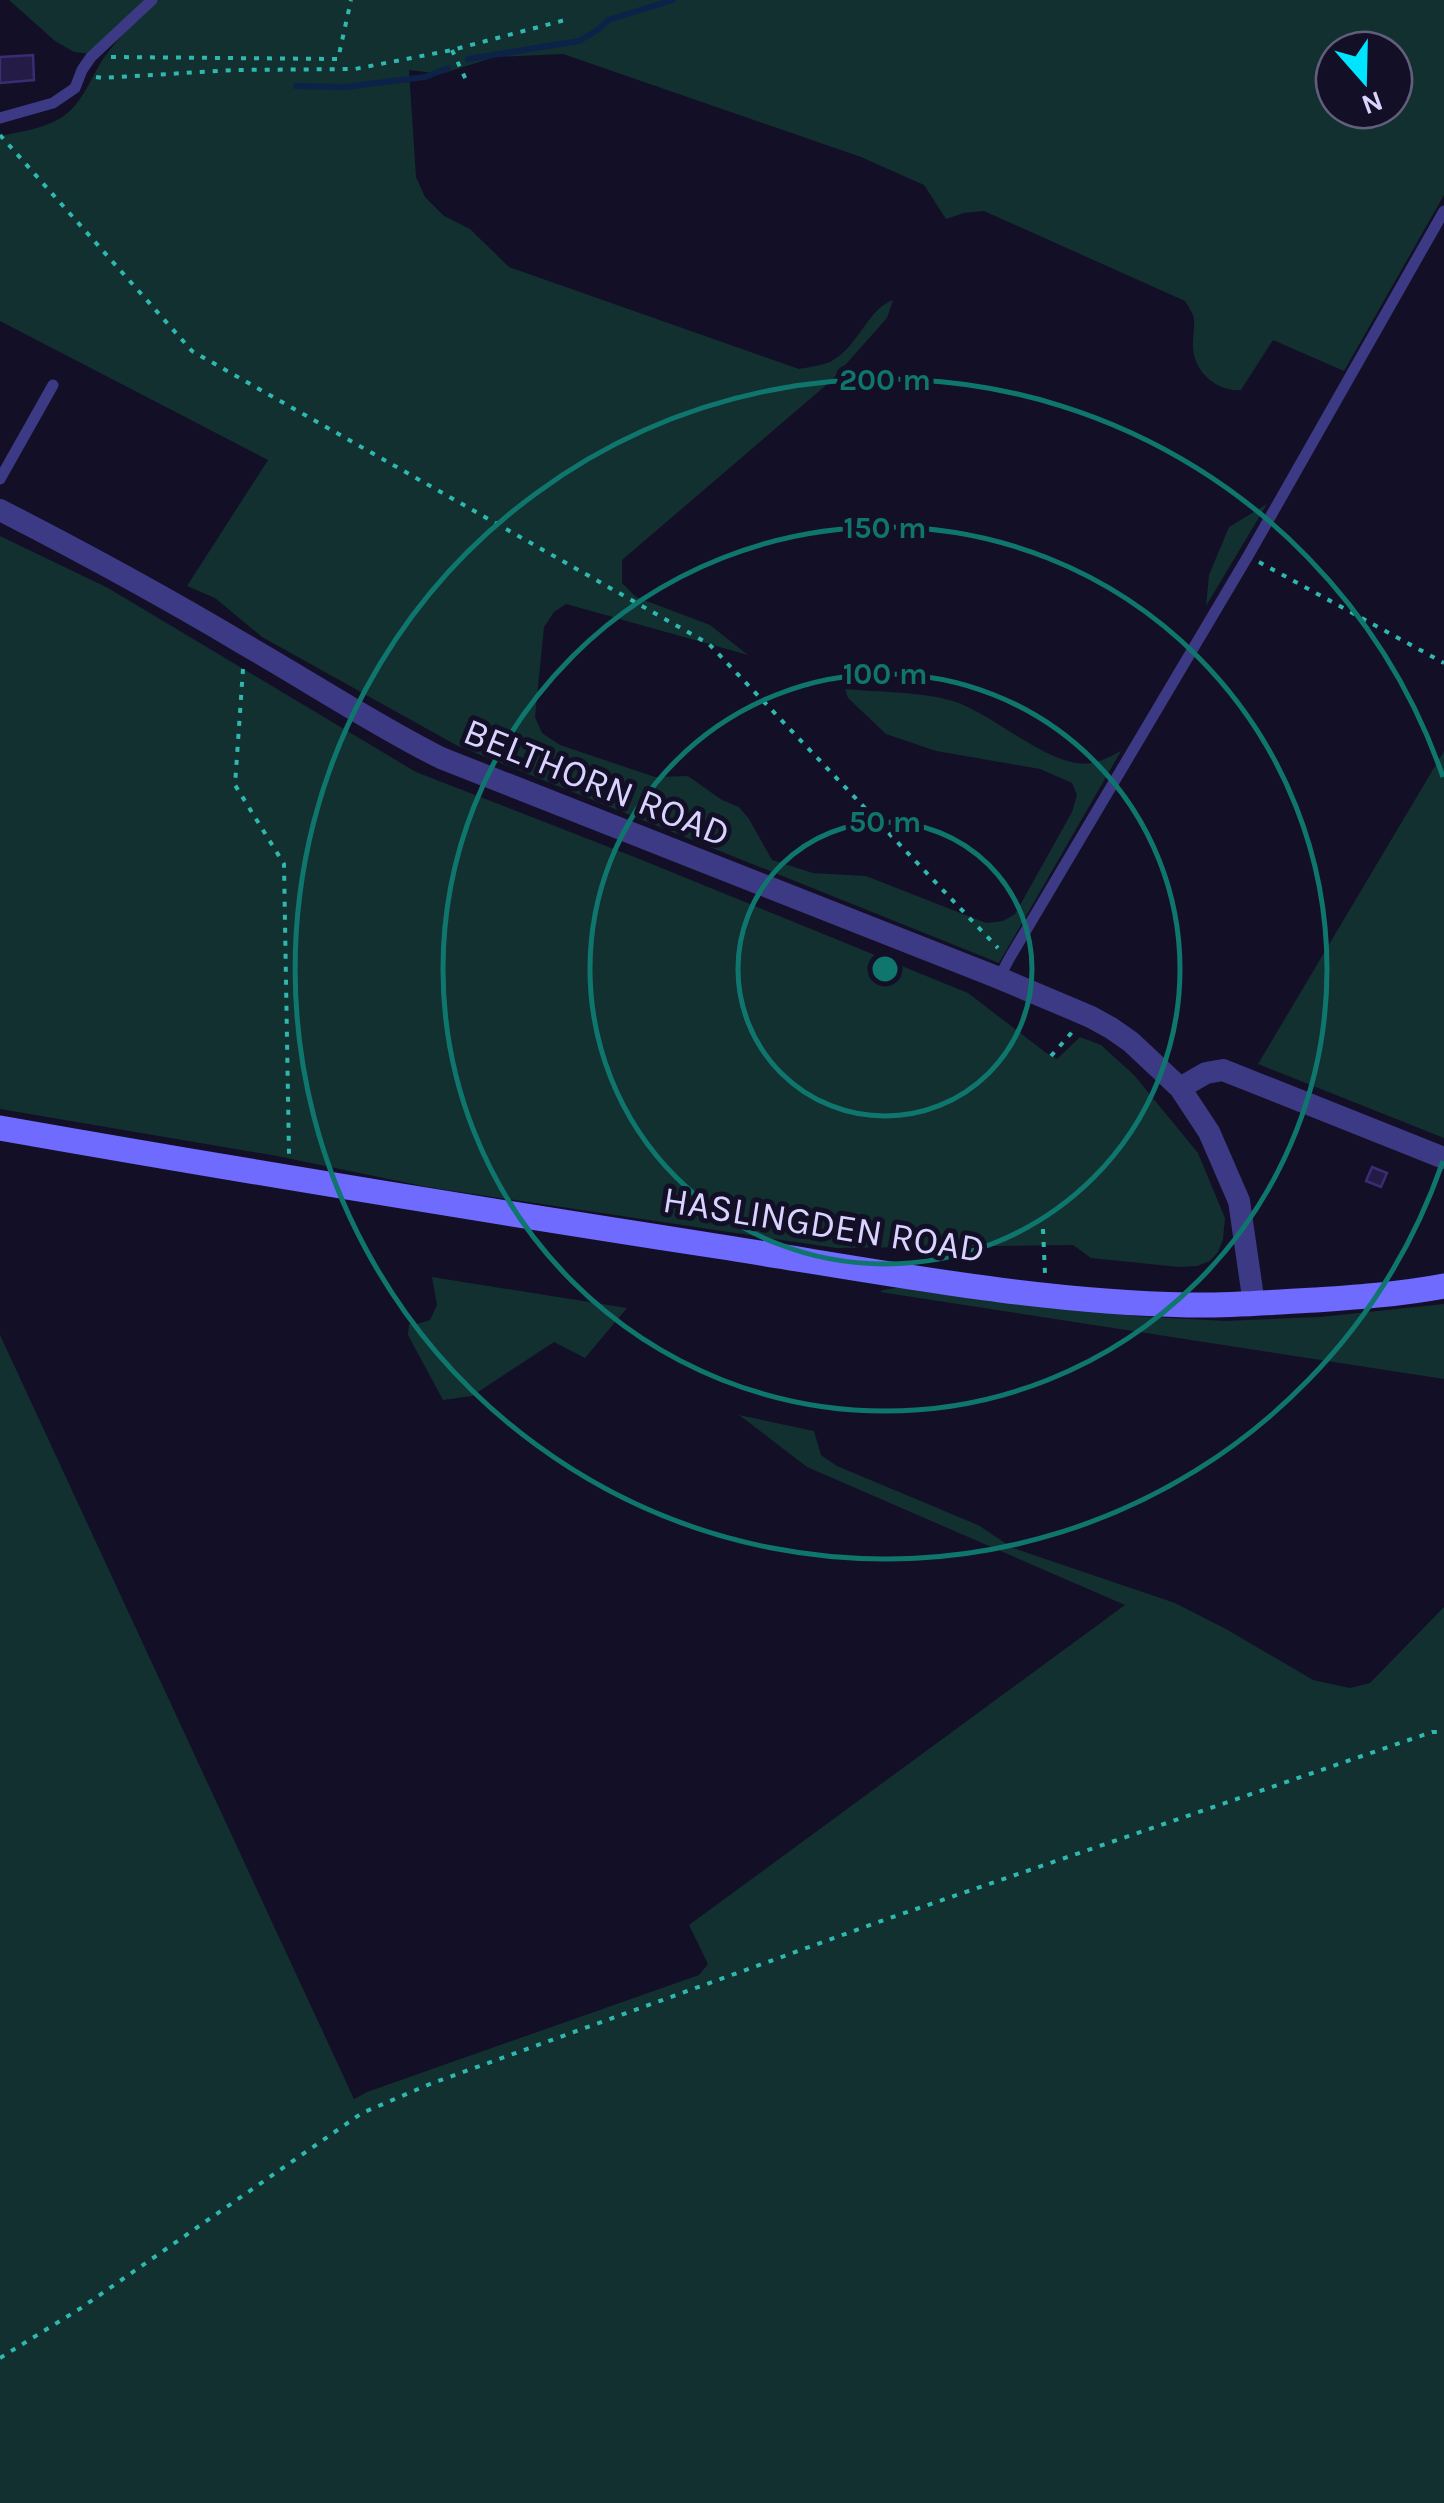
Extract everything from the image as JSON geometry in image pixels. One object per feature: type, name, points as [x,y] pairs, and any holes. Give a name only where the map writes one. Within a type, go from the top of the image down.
[{"type":"main road","name":"HASLINGDEN ROAD","points":[[0,1128],[290,1178],[1045,1294],[1188,1305],[1254,1304],[1350,1298],[1444,1286]]},
{"type":"street","name":"BELTHORN ROAD","points":[[0,510],[102,563],[395,735],[442,758],[1004,968],[1132,1042],[1180,1088],[1209,1132],[1239,1201],[1254,1304]]},
{"type":"street","points":[[1180,1088],[1206,1073],[1224,1070],[1444,1158]]},
{"type":"lane","points":[[0,118],[53,102],[75,88],[92,57],[152,0]]},
{"type":"lane","points":[[1004,968],[1248,556],[1444,211]]},
{"type":"lane","points":[[0,479],[53,385]]},
{"type":"path","points":[[92,57],[338,59],[351,0]]},
{"type":"path","points":[[82,70],[102,78],[234,70],[355,69],[452,50],[565,20]]},
{"type":"path","points":[[452,50],[468,84]]},
{"type":"path","points":[[0,135],[192,351],[710,644],[1004,968]]},
{"type":"path","points":[[1248,556],[1444,662]]},
{"type":"path","points":[[245,644],[235,785],[284,864],[290,1178]]},
{"type":"path","points":[[1051,1056],[1087,1015]]},
{"type":"path","points":[[1043,1229],[1045,1294]]},
{"type":"path","points":[[0,2358],[80,2308],[362,2113],[396,2098],[884,1920],[1432,1732],[1444,1732]]},
{"type":"green space","points":[[9,0],[144,0],[92,54],[74,52],[55,41]]},
{"type":"green space","points":[[157,0],[1444,0],[1444,195],[1344,371],[1273,340],[1241,390],[1232,390],[1208,379],[1198,365],[1193,347],[1194,319],[1185,301],[984,211],[946,219],[924,185],[861,157],[563,54],[495,57],[441,74],[409,70],[416,177],[425,197],[444,216],[470,229],[509,267],[799,369],[840,356],[876,312],[893,300],[887,318],[831,381],[622,560],[622,583],[636,597],[710,625],[748,655],[566,604],[554,612],[544,627],[535,717],[542,733],[560,745],[655,777],[688,776],[739,807],[772,860],[813,873],[866,876],[986,923],[1003,921],[1015,914],[1072,812],[1077,795],[1072,783],[1040,769],[936,751],[886,734],[848,698],[845,689],[953,701],[1041,750],[1076,763],[1096,762],[1121,751],[999,963],[456,745],[262,637],[215,598],[187,586],[268,460],[0,321],[0,136],[45,125],[68,113],[126,31]]},
{"type":"green space","points":[[1267,504],[1206,606],[1209,575],[1229,527]]},
{"type":"green space","points":[[0,536],[108,588],[416,772],[968,993],[1057,1059],[1080,1037],[1101,1045],[1134,1075],[1198,1153],[1225,1218],[1218,1252],[1210,1261],[1197,1266],[1179,1267],[1091,1258],[1073,1245],[836,1248],[427,1187],[277,1156],[0,1109]]},
{"type":"green space","points":[[1444,751],[1444,1138],[1258,1064]]},
{"type":"green space","points":[[432,1277],[627,1308],[585,1358],[554,1342],[472,1396],[443,1400],[408,1335],[409,1324],[430,1320],[437,1305]]},
{"type":"green space","points":[[902,1287],[1134,1316],[1225,1321],[1320,1317],[1444,1304],[1444,1379],[880,1292]]},
{"type":"green space","points":[[0,1335],[354,2099],[699,1975],[708,1964],[689,1925],[1125,1605],[807,1467],[739,1415],[814,1431],[821,1455],[837,1466],[978,1525],[1013,1548],[1175,1603],[1313,1680],[1350,1688],[1370,1683],[1444,1607],[1444,2503],[0,2503]]},
{"type":"building","points":[[33,55],[34,80],[0,83],[0,57]]},
{"type":"building","points":[[1372,1167],[1387,1173],[1381,1187],[1366,1181]]},
{"type":"waterway","points":[[468,59],[579,41],[608,20],[673,0]]},
{"type":"waterway","points":[[296,86],[345,87],[425,77],[448,68]]}]
